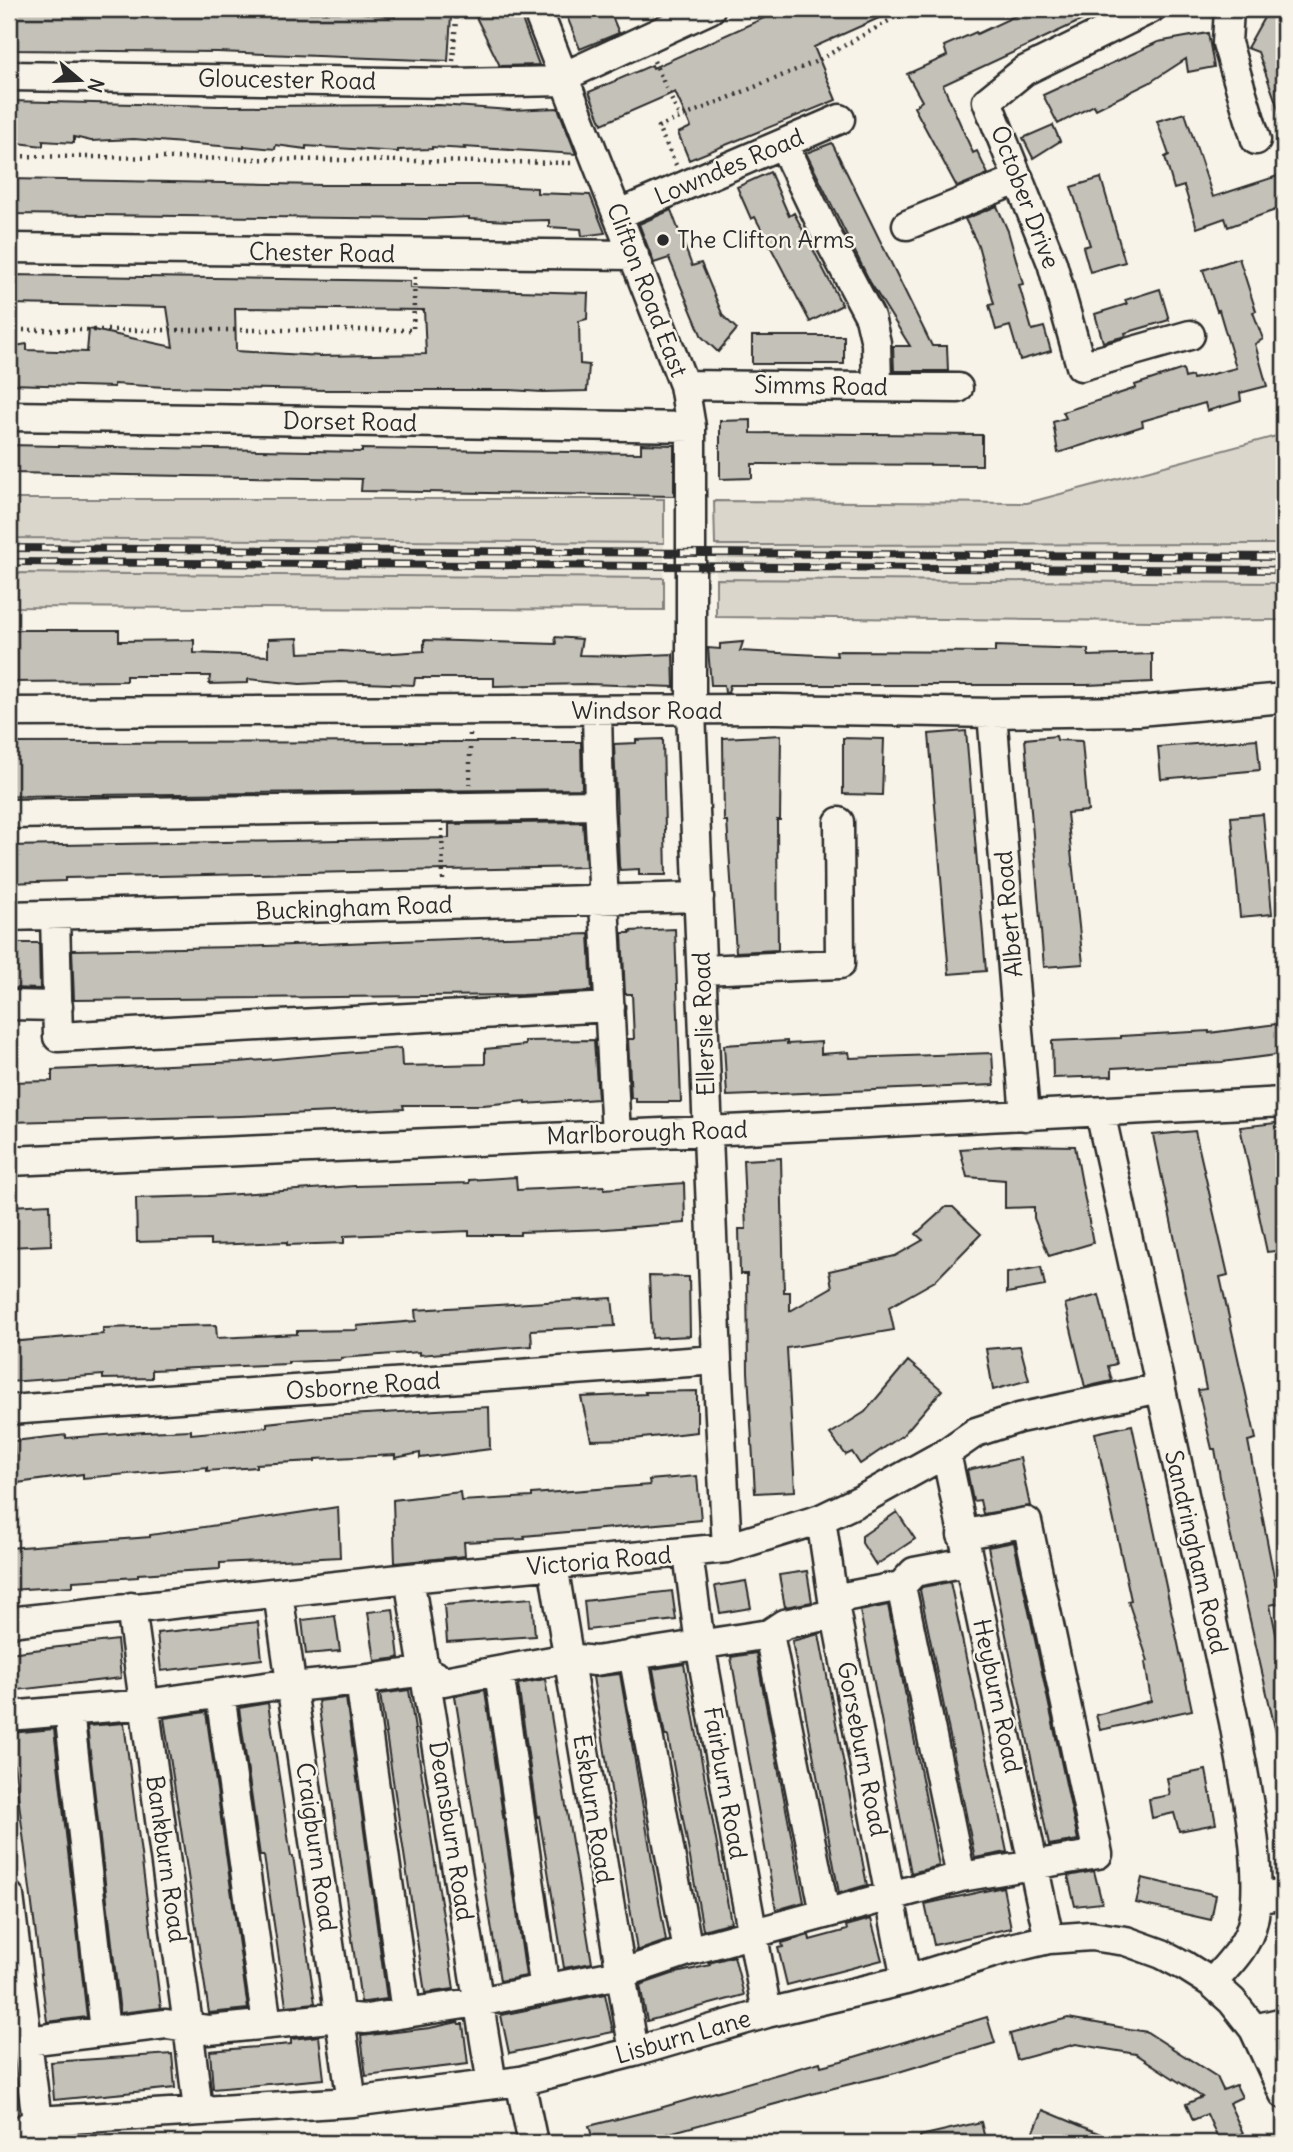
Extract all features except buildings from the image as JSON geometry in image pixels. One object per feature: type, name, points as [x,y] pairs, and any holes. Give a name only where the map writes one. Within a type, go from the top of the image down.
[{"type":"street","name":"Clifton Road East","points":[[537,9],[572,75],[599,163],[684,385],[691,427],[690,584]]},
{"type":"street","points":[[572,75],[710,9]]},
{"type":"street","name":"October Drive","points":[[1150,9],[1024,71],[987,101],[1052,263],[1081,366],[1190,335]]},
{"type":"street","points":[[1229,9],[1227,43],[1256,140]]},
{"type":"street","name":"Gloucester Road","points":[[9,76],[452,83],[572,75]]},
{"type":"street","name":"Lowndes Road","points":[[619,214],[840,119]]},
{"type":"street","points":[[783,144],[870,317],[876,343],[877,386]]},
{"type":"street","points":[[907,225],[1018,179]]},
{"type":"street","name":"Chester Road","points":[[9,248],[634,255]]},
{"type":"street","name":"Simms Road","points":[[684,385],[958,388]]},
{"type":"street","name":"Dorset Road","points":[[9,416],[691,427]]},
{"type":"street","name":"Ellerslie Road","points":[[690,584],[691,710],[727,1548]]},
{"type":"street","name":"Windsor Road","points":[[9,712],[691,710],[992,713],[1138,711],[1284,698]]},
{"type":"street","points":[[597,711],[599,805],[616,1135]]},
{"type":"street","name":"Albert Road","points":[[992,713],[1025,1116]]},
{"type":"street","points":[[9,814],[599,805]]},
{"type":"street","points":[[702,970],[840,964],[839,822]]},
{"type":"street","name":"Buckingham Road","points":[[9,916],[699,897]]},
{"type":"street","points":[[55,916],[58,1037],[610,1007]]},
{"type":"street","points":[[9,1006],[58,1006]]},
{"type":"street","name":"Marlborough Road","points":[[9,1161],[708,1131],[1284,1102]]},
{"type":"street","name":"Sandringham Road","points":[[1100,1112],[1234,1722],[1253,1825],[1256,1899],[1254,1918],[1248,1936],[1237,1954],[1212,1983]]},
{"type":"street","name":"Osborne Road","points":[[9,1410],[717,1360]]},
{"type":"street","name":"Victoria Road","points":[[9,1622],[410,1578],[727,1548],[821,1519],[946,1453],[976,1432],[1019,1418],[1160,1388]]},
{"type":"street","name":"Heyburn Road","points":[[946,1453],[1049,1939]]},
{"type":"street","name":"Gorseburn Road","points":[[821,1519],[906,1980]]},
{"type":"street","points":[[27,2041],[166,2024],[209,2030],[340,2017],[366,2019],[545,1990],[620,1974],[688,1951],[961,1877],[1098,1854],[1027,1522],[962,1535]]},
{"type":"street","name":"Fairburn Road","points":[[688,1553],[700,1644],[767,2013]]},
{"type":"street","points":[[9,1716],[146,1704],[272,1686],[360,1680],[426,1671],[444,1681],[568,1658],[595,1661],[769,1634],[784,1624],[901,1586],[914,1572],[967,1562]]},
{"type":"street","name":"Eskburn Road","points":[[553,1565],[634,2052]]},
{"type":"street","name":"Deansburn Road","points":[[410,1578],[492,2084]]},
{"type":"street","points":[[901,1586],[961,1877]]},
{"type":"street","name":"Craigburn Road","points":[[278,1593],[352,2102]]},
{"type":"street","name":"Bankburn Road","points":[[131,1607],[198,2111]]},
{"type":"street","points":[[769,1634],[825,1913]]},
{"type":"street","points":[[633,1654],[688,1951]]},
{"type":"street","points":[[499,1672],[545,1990]]},
{"type":"street","points":[[360,1680],[406,2012]]},
{"type":"street","points":[[220,1694],[267,2024]]},
{"type":"street","points":[[69,1711],[104,2031]]},
{"type":"street","points":[[1256,1899],[1284,1894]]},
{"type":"street","points":[[9,1896],[37,2122]]},
{"type":"street","name":"Lisburn Lane","points":[[9,2138],[37,2122],[352,2102],[520,2081],[634,2052],[767,2013],[906,1980],[999,1951],[1049,1939],[1091,1937],[1126,1941],[1174,1960],[1212,1983],[1233,2001],[1254,2029],[1284,2094]]},
{"type":"street","points":[[1254,2029],[1284,2022]]},
{"type":"street","points":[[520,2081],[533,2143]]},
{"type":"path","points":[[452,83],[456,19],[454,9]]},
{"type":"path","points":[[881,9],[886,22]]},
{"type":"path","points":[[686,185],[658,127],[815,62],[910,9]]},
{"type":"path","points":[[645,39],[680,118]]},
{"type":"path","points":[[9,156],[599,163]]},
{"type":"path","points":[[9,330],[413,330],[415,254]]},
{"type":"path","points":[[470,711],[470,807]]},
{"type":"path","points":[[441,807],[443,905]]},
{"type":"shaded area","points":[[1284,434],[1284,544],[715,545],[714,501],[1027,503]]},
{"type":"shaded area","points":[[9,499],[664,499],[664,543],[9,538]]},
{"type":"shaded area","points":[[9,538],[664,543],[664,578],[9,573]]},
{"type":"shaded area","points":[[1284,544],[1284,583],[716,579],[715,545]]},
{"type":"shaded area","points":[[9,573],[664,578],[664,610],[9,607]]},
{"type":"shaded area","points":[[716,579],[1284,583],[1284,620],[716,617]]},
{"type":"railway","points":[[9,548],[1284,557]]},
{"type":"railway","points":[[9,562],[1284,570]]},
{"type":"place","name":"The Clifton Arms","points":[[663,240]]}]
